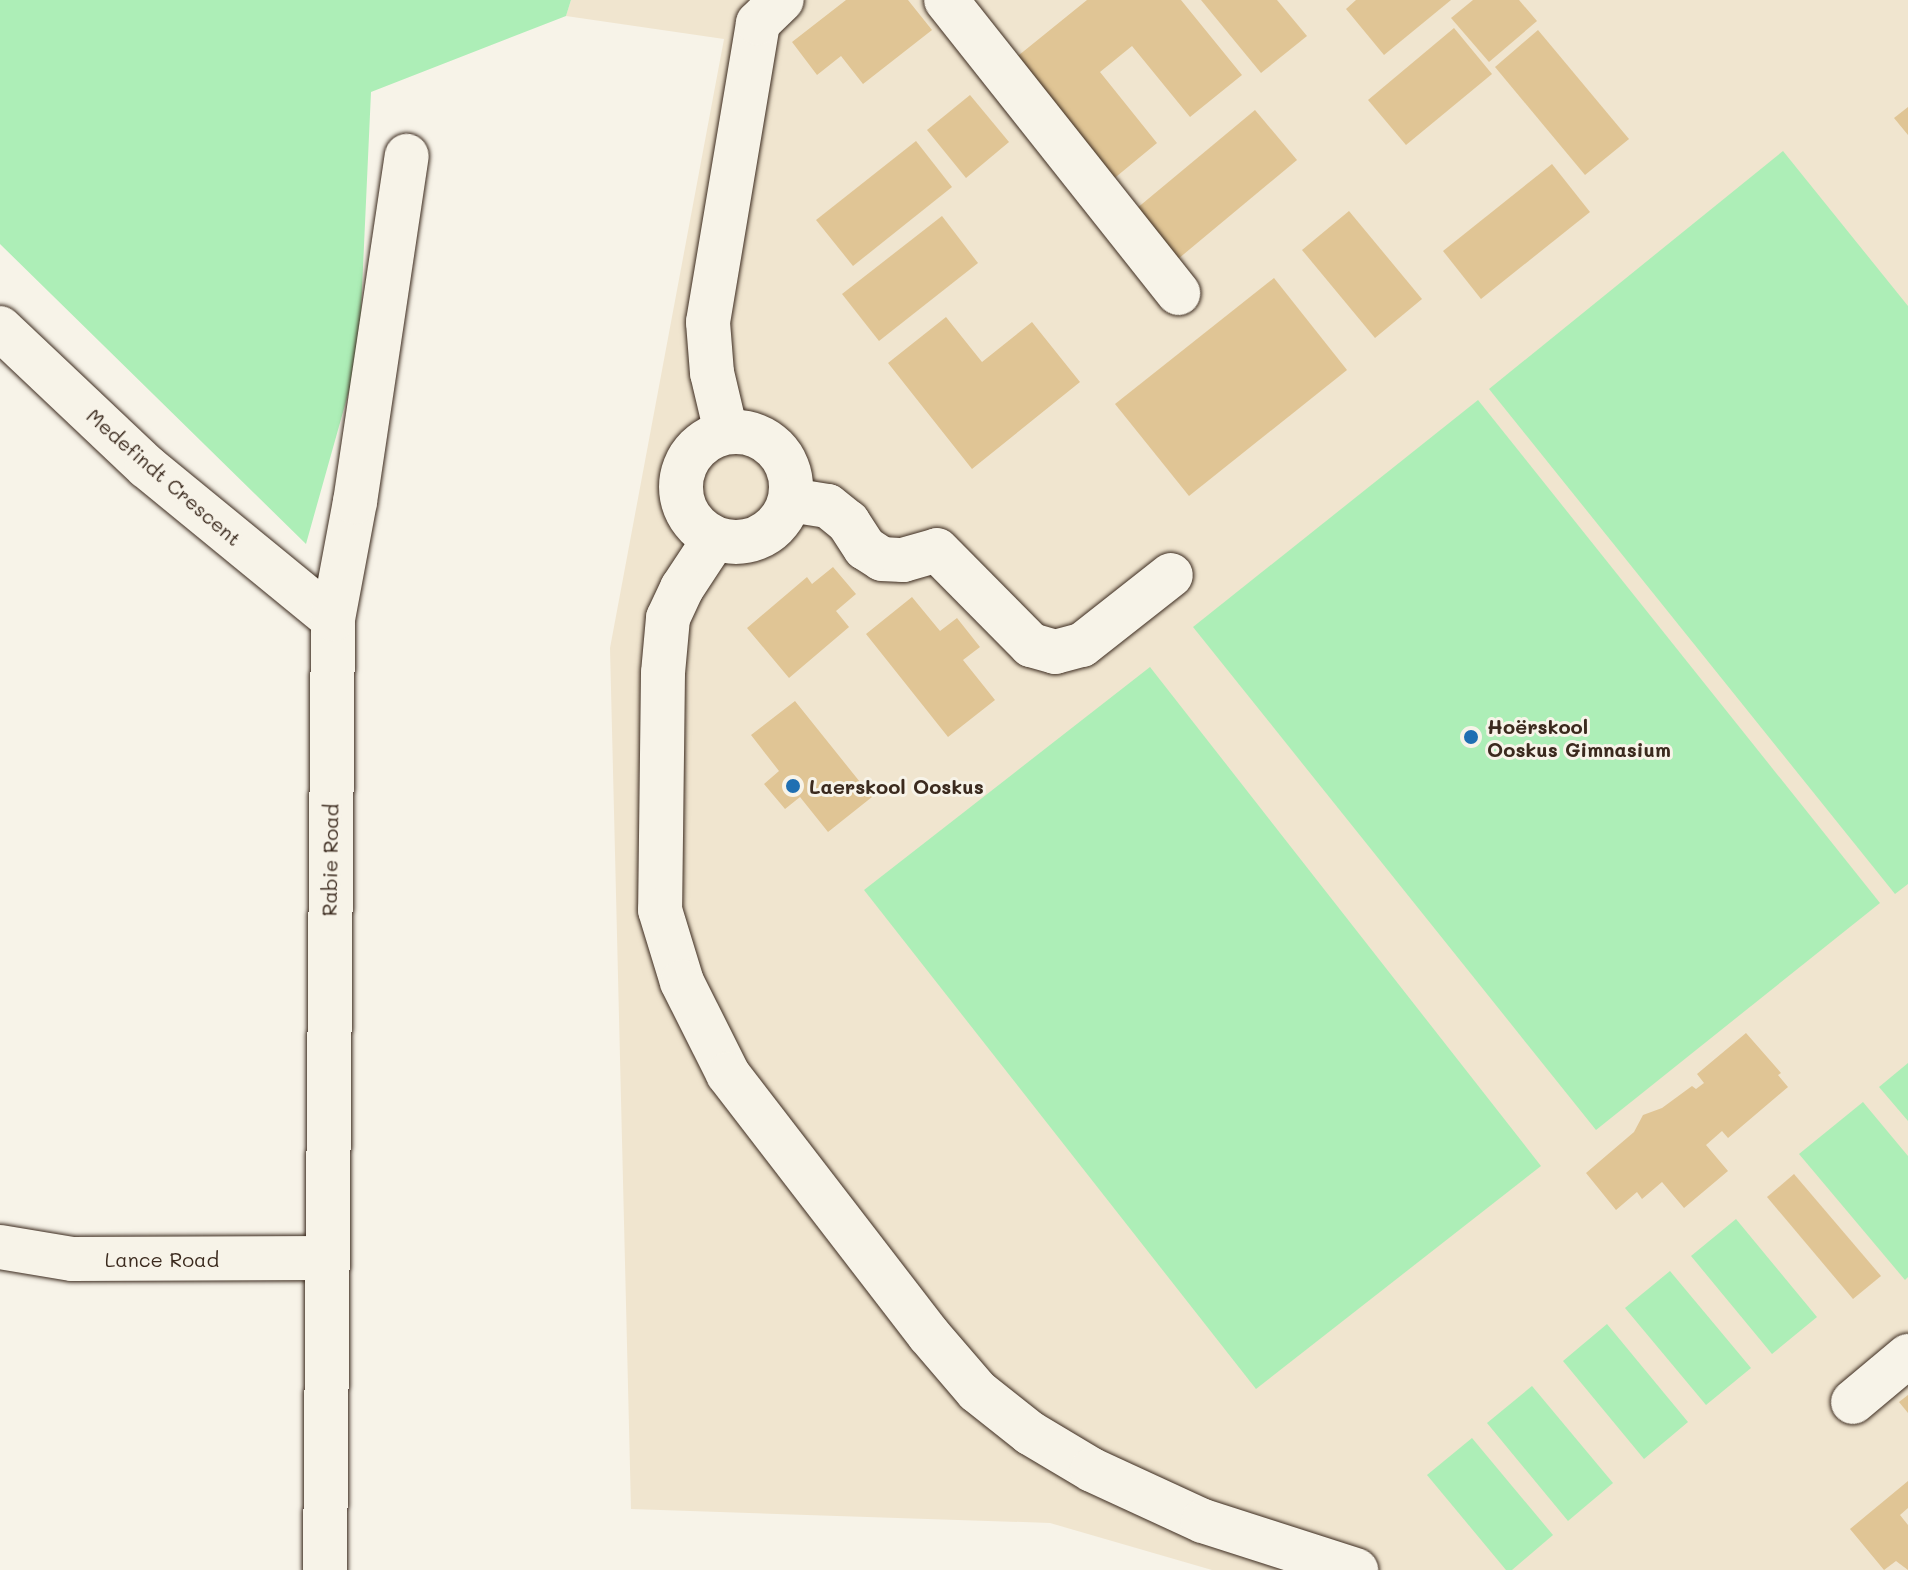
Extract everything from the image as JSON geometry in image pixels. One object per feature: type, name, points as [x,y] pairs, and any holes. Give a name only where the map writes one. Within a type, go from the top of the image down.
[{"type":"street","points":[[726,432],[712,373],[708,322],[758,23],[782,0]]},
{"type":"street","points":[[946,0],[1178,293]]},
{"type":"street","name":"Rabie Road","points":[[325,1570],[325,1258],[333,619],[355,502],[407,156]]},
{"type":"street","name":"Medefindt Crescent","points":[[0,328],[147,467],[333,619]]},
{"type":"street","points":[[726,432],[743,432],[760,437],[775,448],[786,463],[791,481],[790,500],[782,517],[769,531],[734,542],[715,538],[700,529],[689,516],[682,499],[681,482],[685,464],[709,438],[726,432]]},
{"type":"street","points":[[790,500],[828,506],[848,522],[865,548],[882,559],[903,560],[937,550],[1031,645],[1055,652],[1082,645],[1171,575]]},
{"type":"street","points":[[715,538],[682,588],[668,618],[663,673],[660,910],[682,982],[728,1074],[929,1335],[977,1391],[1019,1424],[1092,1470],[1203,1521],[1356,1570]]},
{"type":"street","name":"Lance Road","points":[[0,1247],[72,1259],[325,1258]]},
{"type":"street","points":[[1853,1402],[1908,1356]]},
{"type":"shaded area","points":[[571,0],[1908,0],[1908,1570],[1212,1570],[1050,1523],[631,1509],[610,648],[724,39],[566,16]]},
{"type":"green space","points":[[0,0],[571,0],[566,16],[371,92],[359,355],[306,544],[0,244]]},
{"type":"green space","points":[[1783,151],[1908,306],[1908,884],[1895,894],[1489,389]]},
{"type":"green space","points":[[1478,400],[1880,903],[1596,1130],[1193,627]]},
{"type":"green space","points":[[1150,667],[1541,1166],[1256,1389],[864,890]]},
{"type":"green space","points":[[1908,1063],[1908,1121],[1879,1087]]},
{"type":"green space","points":[[1863,1102],[1908,1156],[1908,1277],[1905,1280],[1799,1154]]},
{"type":"green space","points":[[1736,1219],[1817,1317],[1772,1354],[1691,1256]]},
{"type":"green space","points":[[1670,1271],[1751,1368],[1706,1405],[1625,1308]]},
{"type":"green space","points":[[1607,1324],[1688,1422],[1644,1459],[1563,1361]]},
{"type":"green space","points":[[1532,1386],[1613,1483],[1568,1521],[1487,1423]]},
{"type":"green space","points":[[1472,1438],[1553,1535],[1512,1570],[1506,1570],[1427,1475]]},
{"type":"building","points":[[846,0],[908,0],[932,30],[863,84],[841,56],[817,75],[792,42]]},
{"type":"building","points":[[1087,0],[1181,0],[1242,75],[1190,117],[1132,46],[1100,72],[1157,143],[1111,181],[1013,60]]},
{"type":"building","points":[[1201,0],[1277,0],[1307,36],[1261,73]]},
{"type":"building","points":[[1356,0],[1451,0],[1384,55],[1346,9]]},
{"type":"building","points":[[1473,0],[1519,0],[1537,21],[1489,62],[1451,18]]},
{"type":"building","points":[[1454,28],[1492,74],[1406,145],[1368,100]]},
{"type":"building","points":[[1538,30],[1629,139],[1585,175],[1495,67]]},
{"type":"building","points":[[970,95],[1009,142],[966,178],[927,130]]},
{"type":"building","points":[[1908,107],[1908,135],[1894,118]]},
{"type":"building","points":[[1255,110],[1297,160],[1178,259],[1136,209]]},
{"type":"building","points":[[916,141],[952,187],[853,266],[816,220]]},
{"type":"building","points":[[1552,164],[1590,212],[1481,299],[1443,251]]},
{"type":"building","points":[[1349,211],[1422,299],[1375,338],[1302,250]]},
{"type":"building","points":[[942,216],[978,263],[879,341],[842,294]]},
{"type":"building","points":[[1274,278],[1347,370],[1189,496],[1115,404]]},
{"type":"building","points":[[946,317],[982,362],[1032,322],[1080,382],[972,469],[888,363]]},
{"type":"building","points":[[833,567],[856,594],[836,611],[849,627],[789,678],[747,628],[807,577],[812,584]]},
{"type":"building","points":[[912,597],[940,631],[957,618],[980,647],[963,660],[995,700],[948,737],[866,634]]},
{"type":"building","points":[[795,701],[872,797],[828,832],[800,797],[785,809],[764,784],[779,771],[751,735]]},
{"type":"building","points":[[1746,1033],[1781,1073],[1778,1075],[1788,1087],[1728,1138],[1722,1131],[1706,1145],[1728,1171],[1684,1208],[1662,1182],[1642,1199],[1637,1192],[1616,1210],[1586,1173],[1634,1132],[1643,1115],[1662,1108],[1692,1086],[1696,1089],[1704,1083],[1697,1074]]},
{"type":"building","points":[[1794,1174],[1881,1276],[1853,1299],[1767,1197]]},
{"type":"building","points":[[1908,1395],[1908,1413],[1899,1402]]},
{"type":"building","points":[[1908,1481],[1908,1508],[1900,1515],[1908,1525],[1908,1570],[1896,1561],[1884,1570],[1850,1529]]},
{"type":"place","name":"Hoërskool Ooskus Gimnasium","points":[[1471,737]]},
{"type":"place","name":"Laerskool Ooskus","points":[[793,786]]}]
